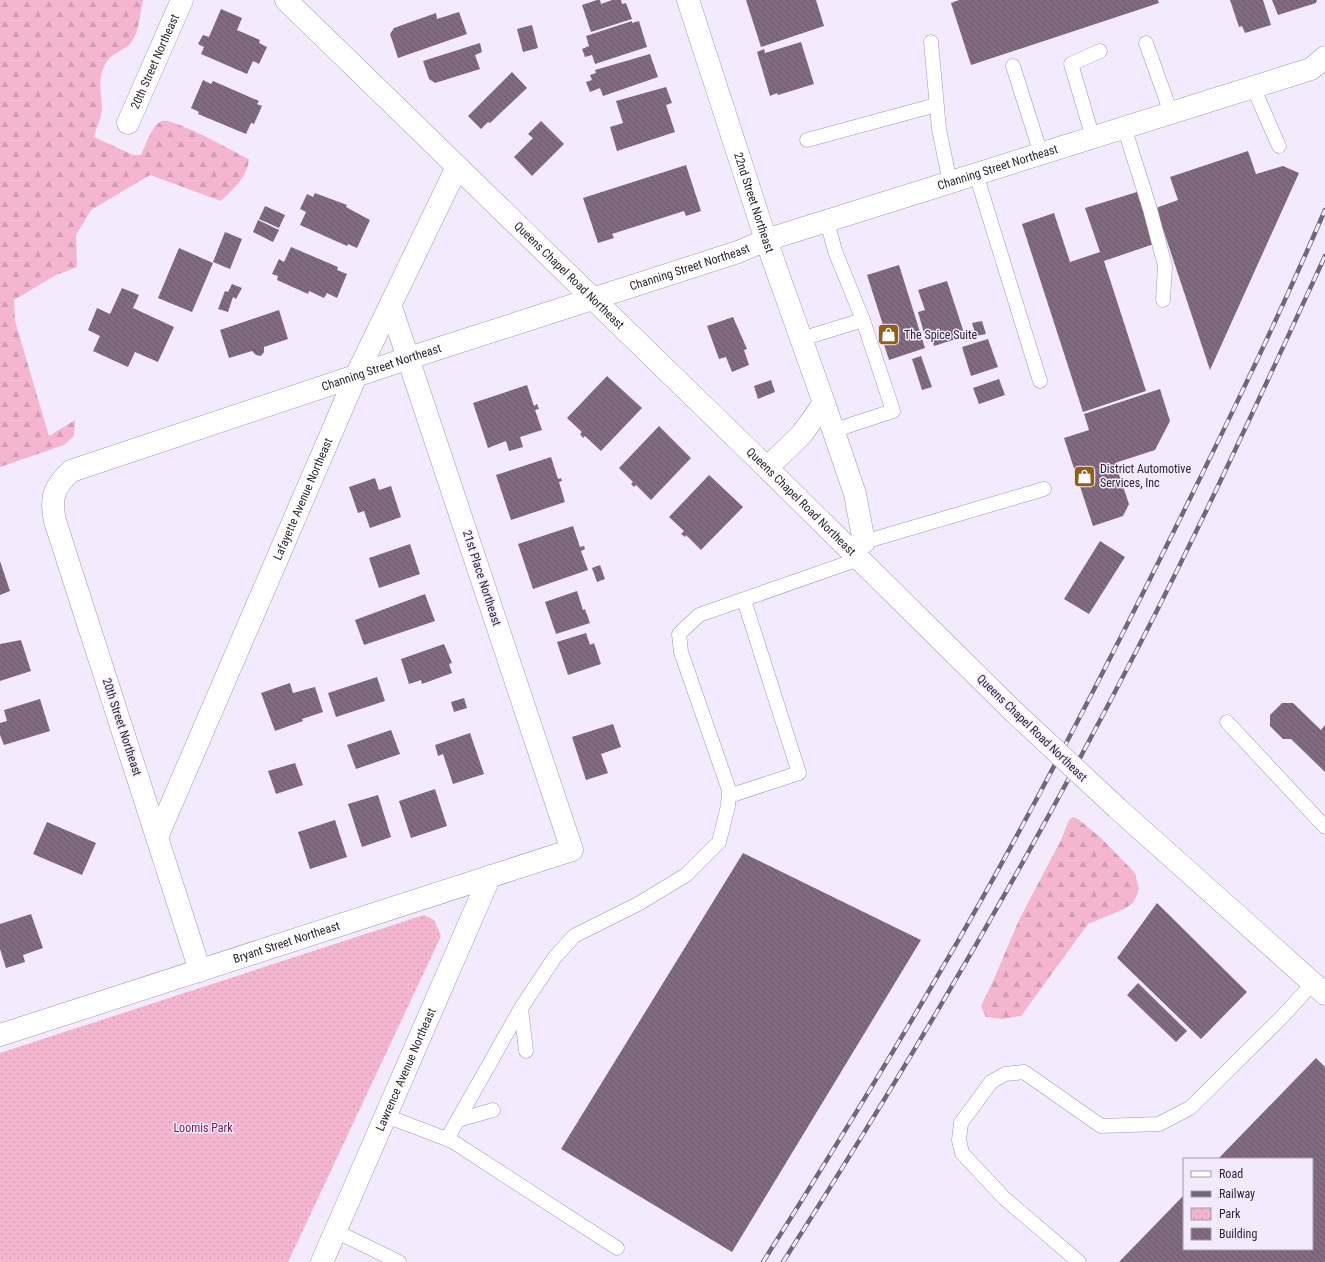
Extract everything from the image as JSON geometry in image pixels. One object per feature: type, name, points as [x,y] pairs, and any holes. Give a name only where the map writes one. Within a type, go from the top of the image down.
[{"type":"street","name":"20th Street Northeast","points":[[128,124],[182,0]]},
{"type":"street","name":"Queens Chapel Road Northeast","points":[[286,0],[767,468],[857,549],[1012,710],[1117,808],[1319,988]]},
{"type":"street","name":"22nd Street Northeast","points":[[688,0],[766,240],[824,403],[854,494],[857,549]]},
{"type":"street","name":"Channing Street Northeast","points":[[58,484],[70,471],[409,358],[738,252],[766,240],[1311,69],[1325,57]]},
{"type":"street","name":"Lafayette Avenue Northeast","points":[[158,836],[356,376],[457,167]]},
{"type":"street","name":"21st Place Northeast","points":[[390,308],[409,358],[572,850]]},
{"type":"street","points":[[767,468],[802,434],[824,403]]},
{"type":"street","name":"20th Street Northeast","points":[[58,484],[53,496],[52,509],[55,520],[200,970]]},
{"type":"street","name":"Bryant Street Northeast","points":[[0,1036],[572,850]]},
{"type":"street","name":"Lawrence Avenue Northeast","points":[[322,1262],[490,876]]},
{"type":"lane","points":[[931,42],[939,129],[950,183]]},
{"type":"lane","points":[[1146,43],[1171,113]]},
{"type":"lane","points":[[1093,138],[1071,64],[1100,51]]},
{"type":"lane","points":[[1013,66],[1041,154]]},
{"type":"lane","points":[[1253,87],[1279,146]]},
{"type":"lane","points":[[806,140],[936,105]]},
{"type":"lane","points":[[1124,127],[1150,209],[1165,266],[1163,300]]},
{"type":"lane","points":[[976,174],[1040,381]]},
{"type":"lane","points":[[826,221],[835,251],[863,320],[893,411],[832,431]]},
{"type":"lane","points":[[801,339],[863,320]]},
{"type":"lane","points":[[447,1139],[521,1008],[554,957],[574,936],[638,904],[686,875],[719,842],[728,806],[729,790],[681,652],[679,634],[699,616],[744,600],[857,549],[1044,489]]},
{"type":"lane","points":[[729,796],[799,773],[744,600]]},
{"type":"lane","points":[[1227,722],[1325,827]]},
{"type":"lane","points":[[1079,1262],[1004,1198],[962,1153],[959,1140],[961,1123],[991,1082],[1005,1074],[1024,1072],[1102,1126],[1159,1124],[1190,1108],[1276,1022],[1319,988]]},
{"type":"lane","points":[[521,1008],[526,1051]]},
{"type":"lane","points":[[458,1120],[493,1110]]},
{"type":"lane","points":[[386,1116],[447,1139],[616,1248]]},
{"type":"lane","points":[[335,1231],[399,1262]]},
{"type":"green space","points":[[0,0],[143,0],[137,29],[133,40],[130,44],[114,54],[108,60],[101,74],[100,85],[102,112],[94,137],[133,155],[141,155],[149,136],[158,123],[168,121],[205,136],[249,159],[246,172],[243,177],[221,201],[150,175],[91,210],[76,235],[77,267],[56,275],[14,300],[15,321],[49,436],[75,420],[74,436],[64,445],[0,467]]},
{"type":"green space","points":[[1073,817],[1078,819],[1101,838],[1135,873],[1139,889],[1133,903],[1124,909],[1088,924],[1021,1016],[1003,1019],[986,1017],[981,1006],[1019,920],[1061,840],[1069,820]]},
{"type":"green space","name":"Loomis Park","points":[[424,915],[434,920],[441,936],[288,1262],[0,1262],[0,1053]]},
{"type":"building","points":[[600,0],[601,4],[612,0],[621,0],[622,4],[626,3],[632,19],[591,32],[582,5]]},
{"type":"building","points":[[746,0],[816,0],[824,26],[761,47]]},
{"type":"building","points":[[959,0],[1158,0],[1159,3],[971,65],[951,3]]},
{"type":"building","points":[[1230,0],[1263,0],[1271,25],[1245,33],[1242,26],[1239,27]]},
{"type":"building","points":[[1272,0],[1317,0],[1316,3],[1278,15]]},
{"type":"building","points":[[221,9],[242,18],[237,30],[260,40],[259,43],[267,47],[259,64],[253,61],[247,74],[201,54],[204,47],[198,44],[203,35],[209,37]]},
{"type":"building","points":[[459,12],[467,34],[398,58],[390,34],[394,28],[436,13],[437,19]]},
{"type":"building","points":[[632,21],[632,23],[639,21],[647,47],[595,64],[592,55],[585,57],[582,49],[589,46],[586,36]]},
{"type":"building","points":[[532,25],[538,48],[523,52],[517,29]]},
{"type":"building","points":[[801,42],[814,84],[770,96],[757,52],[764,49],[765,53]]},
{"type":"building","points":[[480,43],[482,52],[475,55],[480,69],[435,83],[429,79],[423,61]]},
{"type":"building","points":[[650,54],[658,77],[603,96],[600,88],[590,92],[586,82],[592,80],[590,75],[596,73],[595,70]]},
{"type":"building","points":[[512,72],[527,88],[490,123],[488,122],[481,129],[468,116]]},
{"type":"building","points":[[203,80],[211,84],[213,81],[259,101],[257,104],[262,106],[254,124],[251,123],[246,134],[198,114],[199,112],[191,108]]},
{"type":"building","points":[[666,87],[672,103],[666,105],[675,132],[617,151],[610,127],[623,123],[616,101]]},
{"type":"building","points":[[541,121],[564,144],[532,176],[514,157],[533,138],[528,134]]},
{"type":"building","points":[[1248,151],[1256,174],[1283,166],[1299,173],[1210,370],[1156,208],[1178,200],[1170,177]]},
{"type":"building","points":[[686,165],[701,211],[686,216],[684,211],[612,234],[614,238],[598,243],[583,198]]},
{"type":"building","points":[[1137,192],[1154,244],[1104,261],[1146,391],[1083,412],[1022,224],[1054,213],[1070,262],[1100,252],[1085,208]]},
{"type":"building","points":[[315,193],[347,205],[346,207],[370,220],[357,248],[348,244],[347,246],[300,225],[306,212],[300,209],[307,194],[313,197]]},
{"type":"building","points":[[265,206],[285,215],[279,228],[259,219]]},
{"type":"building","points":[[258,220],[279,230],[273,242],[253,232]]},
{"type":"building","points":[[225,232],[242,239],[230,269],[213,262]]},
{"type":"building","points":[[291,247],[338,267],[337,270],[347,274],[337,298],[327,293],[324,298],[309,291],[308,294],[277,280],[278,276],[272,274],[279,259],[284,262]]},
{"type":"building","points":[[179,248],[213,263],[192,312],[158,298]]},
{"type":"building","points":[[899,265],[925,348],[889,360],[878,326],[883,325],[867,275]]},
{"type":"building","points":[[947,281],[965,336],[934,346],[929,331],[924,333],[918,312],[925,310],[918,290]]},
{"type":"building","points":[[232,284],[242,288],[236,299],[233,297],[228,312],[218,309],[225,291],[228,292]]},
{"type":"building","points":[[122,288],[139,295],[133,308],[174,327],[158,362],[135,352],[128,367],[93,351],[100,336],[88,330],[97,308],[110,314]]},
{"type":"building","points":[[279,310],[288,339],[264,347],[264,352],[261,356],[256,355],[252,351],[229,358],[220,330]]},
{"type":"building","points":[[733,317],[747,349],[744,350],[749,365],[732,372],[726,357],[719,359],[707,326]]},
{"type":"building","points":[[982,321],[986,334],[976,336],[972,323]]},
{"type":"building","points":[[988,339],[998,367],[971,376],[962,347]]},
{"type":"building","points":[[921,356],[932,387],[922,390],[912,359]]},
{"type":"building","points":[[607,376],[642,408],[601,451],[585,436],[583,438],[580,434],[582,432],[567,418]]},
{"type":"building","points":[[999,379],[1005,395],[979,404],[973,388]]},
{"type":"building","points":[[771,380],[775,392],[758,399],[754,386]]},
{"type":"building","points":[[527,385],[534,406],[537,404],[539,409],[535,410],[542,430],[520,437],[523,447],[509,451],[506,441],[488,448],[473,403]]},
{"type":"building","points":[[1160,389],[1170,421],[1155,450],[1115,463],[1129,504],[1123,516],[1093,526],[1064,438],[1089,430],[1084,414]]},
{"type":"building","points":[[659,426],[691,458],[651,500],[636,485],[634,487],[631,484],[633,482],[619,468]]},
{"type":"building","points":[[551,457],[558,479],[561,478],[562,481],[559,482],[565,502],[511,520],[496,475]]},
{"type":"building","points":[[709,475],[743,507],[701,550],[686,535],[685,537],[681,534],[684,531],[669,517]]},
{"type":"building","points":[[375,478],[379,490],[391,486],[401,517],[370,528],[364,511],[358,513],[349,487]]},
{"type":"building","points":[[573,526],[580,547],[584,546],[585,549],[581,551],[588,570],[533,589],[518,544]]},
{"type":"building","points":[[1100,541],[1125,557],[1089,614],[1064,599]]},
{"type":"building","points":[[410,544],[420,574],[379,588],[369,558]]},
{"type":"building","points":[[0,561],[10,591],[0,595]]},
{"type":"building","points":[[600,565],[605,579],[597,582],[592,568]]},
{"type":"building","points":[[577,591],[583,610],[585,609],[590,623],[556,634],[545,602]]},
{"type":"building","points":[[425,594],[435,621],[364,645],[355,620]]},
{"type":"building","points":[[586,633],[590,645],[594,643],[601,664],[568,675],[557,642]]},
{"type":"building","points":[[21,640],[31,671],[0,681],[0,644]]},
{"type":"building","points":[[444,644],[452,663],[449,664],[452,673],[422,684],[421,680],[409,684],[401,659]]},
{"type":"building","points":[[377,677],[385,701],[336,717],[328,693]]},
{"type":"building","points":[[290,683],[293,693],[315,687],[323,712],[302,719],[303,721],[275,731],[261,693]]},
{"type":"building","points":[[464,698],[467,708],[454,712],[451,702]]},
{"type":"building","points":[[40,699],[50,731],[4,745],[0,735],[0,723],[7,721],[4,710]]},
{"type":"building","points":[[1282,703],[1293,703],[1321,730],[1325,725],[1325,772],[1291,739],[1283,739],[1270,726],[1270,715]]},
{"type":"building","points":[[613,724],[621,747],[601,754],[608,773],[586,780],[572,737]]},
{"type":"building","points":[[391,730],[400,754],[356,769],[347,745]]},
{"type":"building","points":[[470,733],[484,774],[453,784],[443,754],[438,756],[435,745]]},
{"type":"building","points":[[295,763],[303,785],[276,794],[268,771]]},
{"type":"building","points":[[435,789],[447,826],[411,838],[399,801]]},
{"type":"building","points":[[378,795],[391,837],[362,847],[348,804]]},
{"type":"building","points":[[335,820],[347,857],[310,869],[298,832]]},
{"type":"building","points":[[47,822],[96,843],[82,875],[33,854]]},
{"type":"building","points":[[743,853],[921,940],[732,1252],[561,1149]]},
{"type":"building","points":[[1157,903],[1247,992],[1201,1039],[1117,958]]},
{"type":"building","points":[[31,914],[43,948],[23,955],[25,962],[6,968],[0,949],[0,924]]},
{"type":"building","points":[[1138,983],[1187,1031],[1176,1042],[1127,995]]},
{"type":"building","points":[[1316,1058],[1325,1067],[1325,1262],[1119,1262],[1183,1196],[1183,1250],[1313,1250],[1313,1158],[1219,1158]]},
{"type":"railway","points":[[763,1262],[855,1114],[922,1002],[998,870],[1050,774],[1126,628],[1218,442],[1262,350],[1325,210]]},
{"type":"railway","points":[[783,1262],[874,1116],[963,968],[1089,742],[1155,615],[1205,513],[1325,256]]},
{"type":"place","name":"The Spice Suite","points":[[888,335]]},
{"type":"place","name":"District Automotive Services, Inc","points":[[1085,476]]}]
